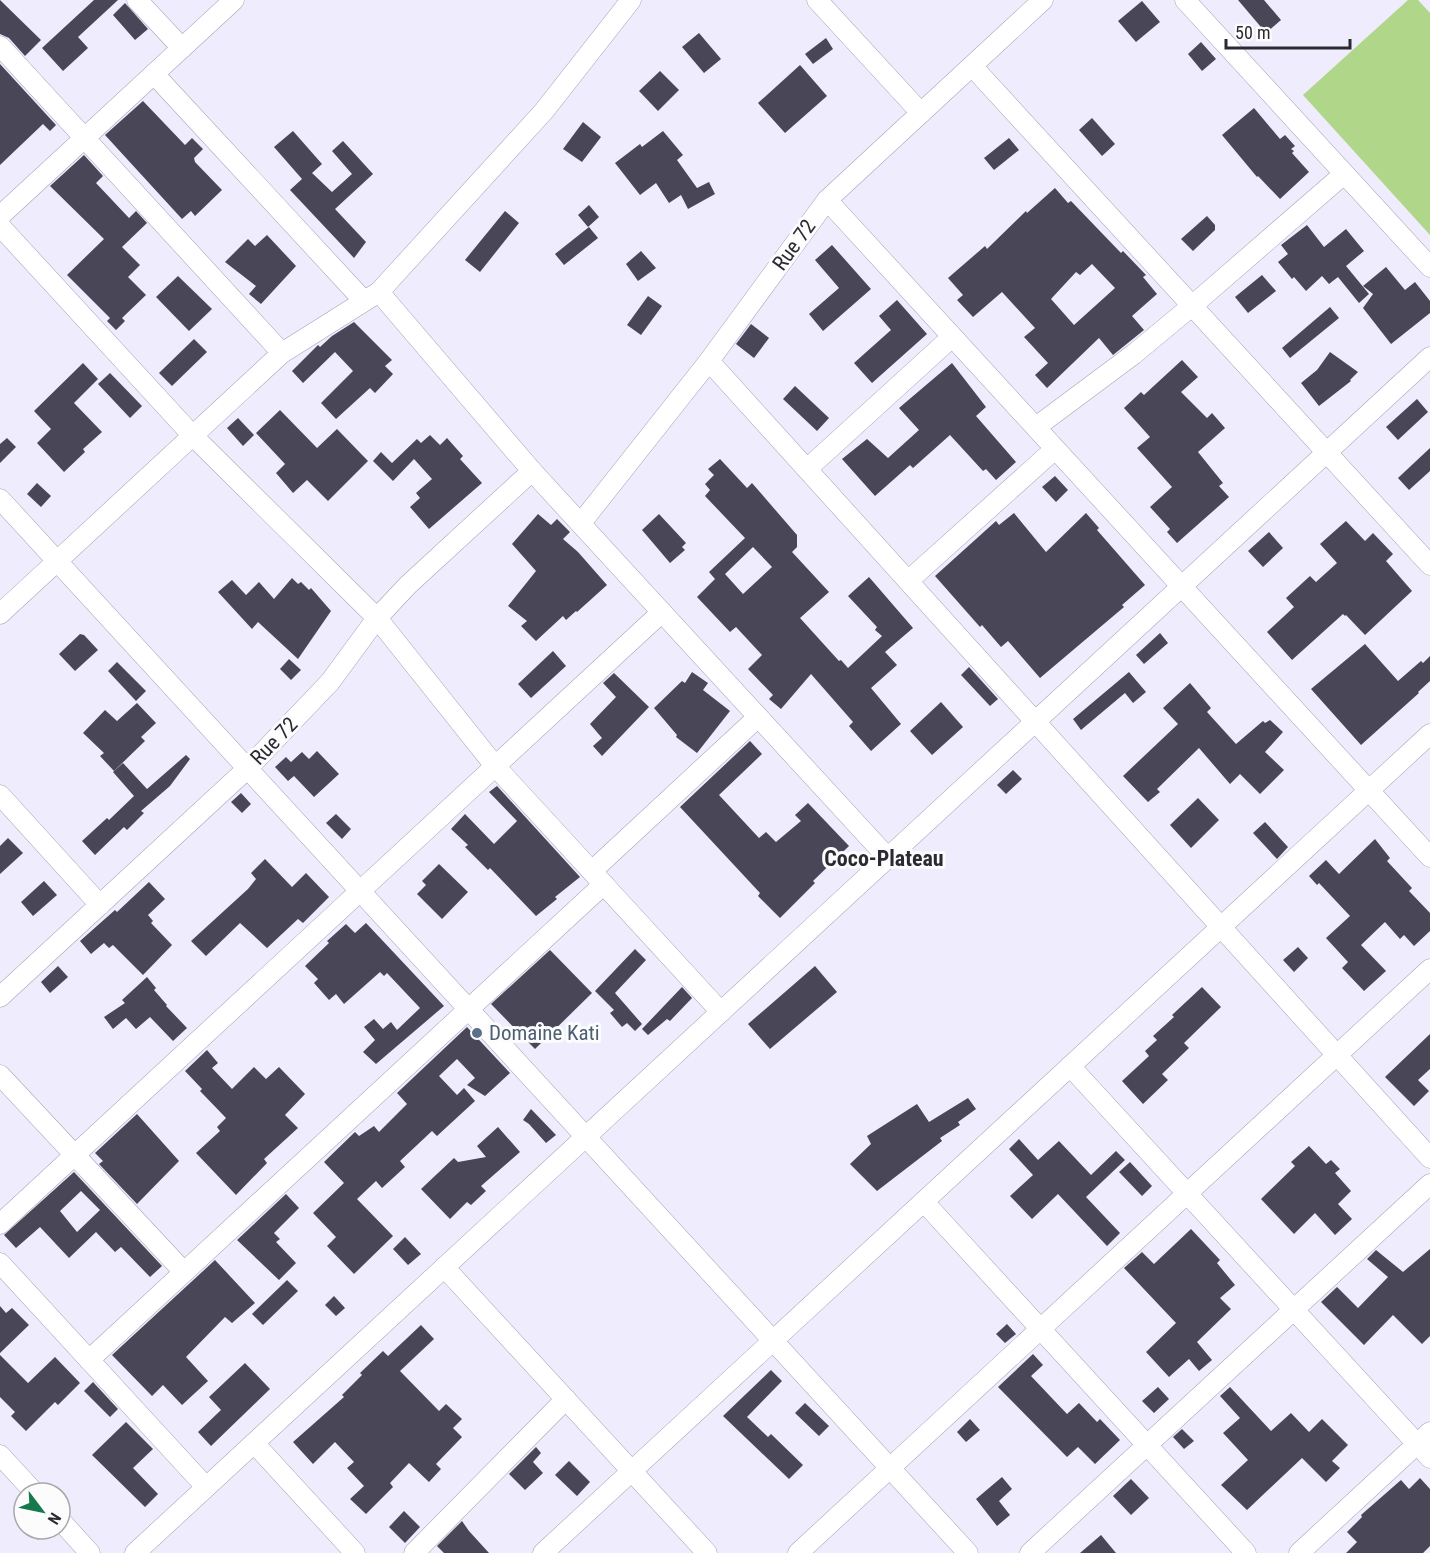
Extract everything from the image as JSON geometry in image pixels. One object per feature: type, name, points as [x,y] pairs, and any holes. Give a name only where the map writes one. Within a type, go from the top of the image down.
[{"type":"street","points":[[137,0],[182,48]]},
{"type":"street","points":[[0,216],[234,0]]},
{"type":"street","points":[[0,614],[282,353],[372,297],[544,111],[631,0]]},
{"type":"street","points":[[817,0],[921,113]]},
{"type":"street","name":"Rue 72","points":[[581,523],[709,361],[827,200],[1043,0]]},
{"type":"street","points":[[1185,0],[1430,267]]},
{"type":"street","points":[[0,46],[282,353]]},
{"type":"street","points":[[972,66],[1430,565]]},
{"type":"street","points":[[154,74],[372,297],[888,858]]},
{"type":"street","points":[[1036,428],[1134,354],[1344,174]]},
{"type":"street","points":[[827,200],[1430,857]]},
{"type":"street","points":[[0,226],[193,436],[377,618],[495,766],[721,1012]]},
{"type":"street","points":[[807,469],[952,337]]},
{"type":"street","points":[[135,1553],[1430,357]]},
{"type":"street","points":[[709,361],[1430,1158]]},
{"type":"street","points":[[908,581],[1055,449]]},
{"type":"street","name":"Rue 72","points":[[0,997],[248,768],[330,682],[377,618],[408,585],[532,471]]},
{"type":"street","points":[[0,499],[968,1553]]},
{"type":"street","points":[[0,1224],[662,612]]},
{"type":"street","points":[[89,1360],[469,1009],[758,717]]},
{"type":"street","points":[[543,1553],[1430,734]]},
{"type":"street","points":[[0,795],[100,904]]},
{"type":"street","points":[[798,1553],[1430,969]]},
{"type":"street","points":[[1070,1066],[1294,1310],[1426,1445],[1299,1553]]},
{"type":"street","points":[[0,1075],[184,1272]]},
{"type":"street","points":[[1030,1553],[1430,1184]]},
{"type":"street","points":[[924,1202],[1246,1553]]},
{"type":"street","points":[[0,1263],[206,1487]]},
{"type":"street","points":[[444,1267],[707,1553]]},
{"type":"street","points":[[414,1553],[566,1400]]},
{"type":"street","points":[[254,1443],[355,1553]]},
{"type":"street","points":[[0,1455],[24,1481]]},
{"type":"street","points":[[72,1533],[90,1553]]},
{"type":"green space","points":[[1408,0],[1418,0],[1430,13],[1430,235],[1303,95]]},
{"type":"building","points":[[0,0],[41,40],[25,56],[9,38],[0,34]]},
{"type":"building","points":[[94,0],[118,0],[78,37],[88,48],[63,71],[42,48]]},
{"type":"building","points":[[1238,0],[1264,0],[1281,20],[1266,33]]},
{"type":"building","points":[[1142,1],[1160,22],[1136,42],[1118,21]]},
{"type":"building","points":[[125,3],[148,29],[135,40],[113,15]]},
{"type":"building","points":[[699,33],[721,59],[704,73],[682,47]]},
{"type":"building","points":[[826,38],[833,49],[813,64],[805,54]]},
{"type":"building","points":[[1201,42],[1216,59],[1202,71],[1188,54]]},
{"type":"building","points":[[0,64],[56,125],[50,131],[43,124],[0,165]]},
{"type":"building","points":[[800,65],[827,96],[785,133],[758,103]]},
{"type":"building","points":[[660,71],[679,90],[658,111],[639,91]]},
{"type":"building","points":[[143,101],[185,145],[192,138],[203,149],[194,158],[195,162],[222,190],[195,216],[191,211],[182,219],[105,135]]},
{"type":"building","points":[[1254,108],[1280,139],[1285,135],[1295,146],[1291,149],[1294,151],[1292,153],[1309,172],[1280,199],[1257,177],[1222,135]]},
{"type":"building","points":[[1092,118],[1115,144],[1102,156],[1079,130]]},
{"type":"building","points":[[583,122],[601,137],[582,162],[563,149]]},
{"type":"building","points":[[293,131],[322,164],[312,173],[332,192],[352,174],[332,151],[343,141],[373,174],[335,209],[366,242],[354,258],[290,190],[302,179],[274,147]]},
{"type":"building","points":[[663,131],[683,155],[677,160],[697,188],[709,182],[715,194],[688,209],[681,195],[669,203],[656,183],[640,195],[615,163],[640,144],[642,147]]},
{"type":"building","points":[[1009,138],[1019,150],[994,170],[984,158]]},
{"type":"building","points":[[84,155],[103,176],[96,183],[129,218],[136,211],[147,223],[122,247],[140,265],[128,277],[146,295],[122,318],[125,321],[116,330],[107,321],[110,318],[67,275],[104,239],[50,186]]},
{"type":"building","points":[[1055,188],[1068,203],[1071,201],[1121,253],[1123,251],[1146,275],[1143,277],[1157,294],[1132,316],[1144,330],[1113,355],[1099,338],[1047,388],[1035,375],[1048,363],[1024,337],[1035,328],[1002,292],[973,317],[957,300],[963,295],[948,278],[985,246],[987,249],[1026,211],[1027,213]],"holes":[[[1092,264],[1115,288],[1074,325],[1051,299],[1076,272],[1080,275]]]},
{"type":"building","points":[[589,205],[599,217],[588,227],[578,215]]},
{"type":"building","points":[[505,211],[519,223],[480,272],[465,260]]},
{"type":"building","points":[[1207,216],[1215,225],[1215,230],[1193,251],[1181,239]]},
{"type":"building","points":[[1307,225],[1324,247],[1346,229],[1364,251],[1346,266],[1369,294],[1359,303],[1338,277],[1329,284],[1322,276],[1306,291],[1278,262],[1288,254],[1281,245]]},
{"type":"building","points":[[589,227],[598,238],[564,265],[555,254]]},
{"type":"building","points":[[267,235],[296,266],[261,304],[249,294],[256,286],[225,262],[248,239],[255,246]]},
{"type":"building","points":[[832,245],[871,289],[823,331],[809,314],[839,288],[815,260]]},
{"type":"building","points":[[641,251],[656,268],[638,281],[626,264]]},
{"type":"building","points":[[1386,267],[1405,290],[1415,282],[1430,301],[1430,313],[1391,344],[1363,308],[1373,294],[1363,286]]},
{"type":"building","points":[[1262,275],[1276,291],[1248,313],[1235,297]]},
{"type":"building","points":[[178,276],[212,309],[189,331],[156,297]]},
{"type":"building","points":[[648,296],[662,306],[641,335],[627,325]]},
{"type":"building","points":[[897,300],[927,334],[872,383],[854,363],[891,330],[879,316]]},
{"type":"building","points":[[1330,307],[1339,318],[1290,358],[1282,348]]},
{"type":"building","points":[[354,322],[392,360],[385,366],[393,374],[375,393],[370,388],[336,419],[321,403],[353,371],[335,352],[303,383],[292,371],[318,345],[320,347]]},
{"type":"building","points":[[751,324],[769,338],[754,358],[736,344]]},
{"type":"building","points":[[194,339],[207,352],[172,386],[159,373]]},
{"type":"building","points":[[1330,352],[1358,372],[1351,381],[1319,406],[1301,383],[1317,370]]},
{"type":"building","points":[[1182,360],[1198,377],[1181,392],[1207,418],[1212,413],[1225,428],[1198,452],[1223,483],[1219,486],[1229,497],[1177,543],[1167,532],[1170,529],[1150,507],[1172,487],[1137,448],[1150,437],[1124,408],[1141,392],[1144,395]]},
{"type":"building","points":[[83,363],[98,379],[74,403],[102,432],[83,449],[85,452],[64,472],[37,443],[51,429],[34,411]]},
{"type":"building","points":[[952,363],[986,407],[976,416],[1016,462],[996,480],[986,469],[983,471],[950,435],[913,468],[910,465],[875,496],[842,459],[867,439],[888,458],[919,430],[899,408]]},
{"type":"building","points":[[110,373],[142,406],[130,418],[98,384]]},
{"type":"building","points":[[795,386],[829,418],[817,431],[783,399]]},
{"type":"building","points":[[1417,399],[1428,412],[1398,440],[1386,427]]},
{"type":"building","points":[[280,410],[317,448],[337,429],[368,461],[328,501],[307,480],[293,493],[276,473],[285,464],[256,433]]},
{"type":"building","points":[[238,418],[254,435],[243,446],[227,428]]},
{"type":"building","points":[[430,435],[440,445],[447,438],[463,456],[460,459],[482,483],[429,529],[410,507],[420,498],[416,493],[432,479],[414,459],[393,481],[373,461],[381,452],[392,463],[417,439],[421,443]]},
{"type":"building","points":[[7,438],[16,447],[0,463],[0,444]]},
{"type":"building","points":[[1430,448],[1430,471],[1409,490],[1398,478]]},
{"type":"building","points":[[720,459],[747,488],[752,483],[797,535],[797,547],[792,552],[829,592],[800,618],[848,668],[882,636],[875,630],[877,627],[848,596],[869,577],[913,628],[885,652],[897,665],[871,688],[901,724],[871,751],[849,726],[853,722],[811,674],[781,709],[769,699],[773,695],[748,669],[762,655],[736,627],[730,632],[697,597],[715,579],[709,572],[745,538],[705,496],[710,490],[705,484],[714,475],[708,469]],"holes":[[[753,547],[772,567],[743,594],[725,574]]]},
{"type":"building","points":[[1055,476],[1068,490],[1056,502],[1042,487]]},
{"type":"building","points":[[37,483],[51,496],[41,507],[27,494]]},
{"type":"building","points":[[1014,513],[1046,552],[1086,513],[1099,528],[1097,530],[1145,585],[1122,605],[1124,607],[1040,678],[1008,641],[1001,647],[982,625],[980,627],[935,576],[996,521],[999,525]]},
{"type":"building","points":[[538,514],[551,525],[557,519],[570,532],[563,539],[578,552],[607,585],[566,620],[563,616],[536,641],[521,626],[527,621],[508,606],[536,571],[512,544]]},
{"type":"building","points":[[659,514],[686,543],[682,547],[685,550],[670,563],[642,530]]},
{"type":"building","points":[[1346,521],[1365,541],[1373,533],[1393,554],[1386,561],[1412,591],[1365,635],[1343,614],[1292,660],[1267,632],[1294,607],[1286,598],[1310,576],[1316,582],[1337,563],[1320,544]]},
{"type":"building","points":[[1269,532],[1283,548],[1263,567],[1248,551]]},
{"type":"building","points":[[292,578],[298,584],[301,582],[309,590],[311,588],[331,611],[298,659],[258,622],[252,629],[218,592],[232,580],[246,595],[259,582],[274,599]]},
{"type":"building","points":[[1160,633],[1168,643],[1144,664],[1136,655]]},
{"type":"building","points":[[80,634],[84,635],[98,650],[75,671],[59,654]]},
{"type":"building","points":[[1365,644],[1398,681],[1430,656],[1430,681],[1361,745],[1311,689]]},
{"type":"building","points":[[553,651],[566,666],[531,698],[518,684]]},
{"type":"building","points":[[289,659],[301,670],[291,680],[280,669]]},
{"type":"building","points":[[117,662],[146,691],[136,701],[108,671]]},
{"type":"building","points":[[969,667],[998,699],[990,706],[961,675]]},
{"type":"building","points":[[692,672],[708,683],[703,690],[730,711],[697,753],[676,737],[677,735],[654,708],[682,681],[685,683]]},
{"type":"building","points":[[1129,672],[1146,692],[1133,703],[1125,693],[1081,730],[1073,719]]},
{"type":"building","points":[[614,673],[649,707],[602,756],[593,746],[602,738],[590,724],[616,697],[603,683]]},
{"type":"building","points":[[1190,683],[1211,708],[1207,712],[1236,744],[1263,721],[1265,723],[1270,720],[1283,732],[1265,752],[1284,770],[1260,794],[1240,774],[1230,784],[1199,748],[1157,789],[1160,792],[1148,802],[1123,776],[1178,724],[1163,708]]},
{"type":"building","points":[[941,702],[963,727],[932,755],[910,731]]},
{"type":"building","points":[[137,703],[156,723],[141,737],[145,741],[114,771],[100,756],[104,753],[83,733],[105,710],[117,721]]},
{"type":"building","points":[[750,741],[762,754],[719,795],[759,838],[766,832],[776,842],[801,821],[795,815],[808,803],[849,846],[780,918],[758,896],[760,893],[680,807]]},
{"type":"building","points":[[317,751],[339,774],[314,797],[294,776],[288,781],[275,767],[286,757],[291,762],[302,752],[309,759]]},
{"type":"building","points":[[186,755],[190,759],[170,786],[141,811],[144,813],[127,830],[124,827],[95,855],[82,841],[134,796],[113,772],[123,763],[147,789]]},
{"type":"building","points":[[1013,770],[1022,779],[1006,794],[997,785]]},
{"type":"building","points":[[497,786],[580,877],[536,916],[490,868],[488,870],[465,847],[468,845],[451,829],[465,814],[494,844],[517,821],[489,792]]},
{"type":"building","points":[[241,793],[251,804],[242,813],[231,802]]},
{"type":"building","points":[[1198,798],[1219,820],[1191,848],[1170,825]]},
{"type":"building","points":[[336,814],[351,829],[342,839],[326,823]]},
{"type":"building","points":[[1265,822],[1288,847],[1277,859],[1253,833]]},
{"type":"building","points":[[8,838],[23,853],[0,874],[0,846]]},
{"type":"building","points":[[1375,839],[1390,858],[1387,861],[1412,888],[1409,891],[1430,913],[1430,931],[1414,946],[1404,935],[1400,939],[1385,922],[1361,945],[1386,971],[1364,991],[1342,968],[1348,962],[1326,938],[1350,916],[1319,883],[1317,885],[1309,876],[1326,860],[1339,874]]},
{"type":"building","points":[[265,859],[292,887],[306,873],[329,897],[303,923],[298,919],[267,948],[240,923],[206,956],[191,941],[248,889],[256,879],[251,873]]},
{"type":"building","points":[[439,864],[468,892],[442,919],[417,894],[426,885],[422,881]]},
{"type":"building","points":[[44,881],[57,895],[33,916],[21,902]]},
{"type":"building","points":[[149,882],[165,899],[148,915],[153,921],[151,923],[172,945],[143,975],[113,945],[109,948],[104,943],[91,954],[80,941],[115,910],[117,912]]},
{"type":"building","points":[[366,923],[444,1006],[376,1064],[363,1052],[375,1040],[364,1027],[374,1019],[383,1029],[391,1022],[397,1030],[420,1008],[387,973],[384,976],[380,972],[344,1004],[336,994],[329,1000],[314,983],[318,979],[305,966],[346,924],[355,933]]},
{"type":"building","points":[[1298,947],[1308,958],[1294,972],[1283,960]]},
{"type":"building","points":[[635,949],[646,960],[615,993],[642,1024],[635,1031],[627,1023],[622,1027],[610,1013],[614,1010],[595,991]]},
{"type":"building","points":[[550,950],[592,993],[535,1049],[491,1004]]},
{"type":"building","points":[[58,966],[68,977],[50,993],[41,982]]},
{"type":"building","points":[[815,966],[837,992],[770,1049],[748,1024]]},
{"type":"building","points":[[147,977],[166,1006],[187,1028],[173,1041],[150,1017],[136,1029],[126,1018],[113,1029],[104,1017],[125,1003],[122,1000]]},
{"type":"building","points":[[682,987],[692,998],[670,1021],[667,1019],[648,1035],[642,1029]]},
{"type":"building","points":[[1202,987],[1221,1007],[1184,1043],[1189,1048],[1162,1074],[1168,1080],[1143,1104],[1122,1081],[1149,1056],[1145,1051],[1157,1040],[1153,1036]]},
{"type":"building","points":[[467,1027],[510,1073],[485,1096],[467,1085],[475,1078],[457,1059],[439,1076],[457,1095],[464,1088],[475,1101],[437,1136],[432,1131],[400,1161],[405,1167],[382,1188],[376,1181],[357,1199],[393,1236],[354,1274],[327,1246],[336,1237],[313,1213],[344,1183],[324,1162],[355,1132],[359,1136],[374,1126],[379,1132],[407,1104],[397,1093]]},
{"type":"building","points":[[1430,1034],[1430,1069],[1418,1080],[1429,1091],[1414,1106],[1385,1077]]},
{"type":"building","points":[[207,1050],[218,1063],[212,1068],[232,1089],[254,1067],[266,1079],[279,1067],[305,1094],[285,1115],[298,1128],[264,1159],[267,1163],[236,1195],[196,1153],[220,1131],[217,1127],[226,1118],[200,1091],[202,1089],[185,1071]]},
{"type":"building","points":[[968,1098],[976,1109],[958,1122],[960,1125],[940,1138],[942,1141],[877,1191],[850,1164],[871,1144],[867,1136],[917,1104],[929,1122]]},
{"type":"building","points":[[531,1109],[556,1135],[546,1143],[523,1120]]},
{"type":"building","points":[[137,1114],[179,1161],[137,1204],[99,1164],[103,1161],[95,1153]]},
{"type":"building","points":[[498,1127],[520,1152],[481,1186],[486,1191],[471,1205],[467,1202],[450,1219],[421,1189],[454,1158],[458,1162],[486,1157],[477,1146]]},
{"type":"building","points":[[1019,1139],[1038,1160],[1059,1141],[1091,1175],[1116,1151],[1125,1160],[1086,1197],[1120,1233],[1107,1246],[1058,1194],[1032,1219],[1010,1196],[1033,1175],[1009,1149]]},
{"type":"building","points":[[1309,1146],[1326,1164],[1331,1160],[1340,1169],[1335,1173],[1351,1191],[1338,1204],[1352,1219],[1335,1235],[1315,1213],[1294,1234],[1261,1199],[1295,1166],[1291,1162]]},
{"type":"building","points":[[1130,1162],[1152,1186],[1142,1196],[1119,1172]]},
{"type":"building","points":[[74,1172],[162,1266],[150,1277],[121,1247],[115,1252],[96,1232],[69,1258],[40,1227],[16,1248],[4,1235]],"holes":[[[81,1191],[100,1210],[77,1232],[60,1211]]]},
{"type":"building","points":[[286,1194],[299,1208],[274,1233],[280,1239],[276,1242],[296,1263],[279,1280],[237,1240]]},
{"type":"building","points":[[1191,1229],[1220,1260],[1217,1263],[1235,1285],[1220,1298],[1231,1309],[1197,1342],[1212,1360],[1199,1371],[1189,1359],[1169,1377],[1146,1352],[1176,1323],[1124,1268],[1142,1252],[1154,1264]]},
{"type":"building","points":[[405,1237],[421,1254],[408,1265],[393,1249]]},
{"type":"building","points":[[1430,1249],[1430,1336],[1422,1344],[1393,1315],[1364,1345],[1321,1302],[1337,1287],[1358,1308],[1388,1277],[1367,1259],[1376,1250],[1403,1272]]},
{"type":"building","points":[[215,1260],[255,1303],[232,1323],[225,1317],[186,1357],[208,1381],[182,1405],[163,1385],[152,1396],[112,1355]]},
{"type":"building","points":[[287,1280],[298,1291],[263,1325],[252,1314]]},
{"type":"building","points":[[334,1296],[345,1308],[336,1316],[325,1305]]},
{"type":"building","points":[[0,1306],[6,1313],[12,1308],[29,1325],[0,1353]]},
{"type":"building","points":[[1007,1324],[1016,1334],[1005,1343],[996,1334]]},
{"type":"building","points":[[421,1325],[434,1339],[400,1371],[439,1411],[446,1404],[462,1419],[453,1428],[462,1437],[436,1464],[441,1469],[429,1482],[409,1463],[390,1483],[393,1487],[366,1514],[350,1499],[364,1486],[347,1468],[354,1462],[335,1442],[313,1464],[293,1442],[344,1397],[342,1395],[362,1375],[360,1373],[383,1351],[388,1356]]},
{"type":"building","points":[[1033,1354],[1043,1365],[1031,1376],[1067,1414],[1079,1403],[1097,1422],[1100,1419],[1120,1440],[1095,1464],[1078,1447],[1067,1457],[998,1387]]},
{"type":"building","points":[[0,1355],[28,1383],[55,1357],[80,1383],[58,1405],[55,1402],[26,1431],[11,1416],[15,1412],[0,1397]]},
{"type":"building","points":[[245,1363],[270,1389],[211,1446],[198,1432],[221,1410],[209,1397]]},
{"type":"building","points":[[771,1370],[782,1381],[747,1417],[768,1437],[771,1434],[803,1465],[789,1479],[723,1416]]},
{"type":"building","points":[[93,1382],[118,1409],[110,1417],[84,1391]]},
{"type":"building","points":[[1158,1387],[1169,1399],[1154,1413],[1142,1401]]},
{"type":"building","points":[[1230,1387],[1271,1431],[1291,1413],[1309,1432],[1322,1419],[1348,1445],[1332,1461],[1340,1468],[1326,1482],[1302,1458],[1247,1510],[1221,1485],[1248,1460],[1223,1433],[1240,1418],[1220,1396]]},
{"type":"building","points":[[805,1403],[829,1426],[819,1436],[795,1413]]},
{"type":"building","points":[[970,1419],[980,1430],[966,1442],[957,1432]]},
{"type":"building","points":[[126,1422],[153,1449],[133,1468],[158,1494],[145,1507],[92,1455]]},
{"type":"building","points":[[1182,1429],[1194,1441],[1184,1449],[1173,1437]]},
{"type":"building","points":[[536,1447],[541,1453],[533,1462],[543,1473],[525,1490],[509,1474]]},
{"type":"building","points":[[569,1461],[590,1482],[577,1496],[555,1475]]},
{"type":"building","points":[[1002,1477],[1012,1489],[999,1501],[1010,1515],[997,1526],[976,1499]]},
{"type":"building","points":[[1420,1478],[1430,1489],[1430,1546],[1423,1553],[1346,1553],[1357,1542],[1347,1532],[1362,1517],[1361,1515],[1401,1480],[1409,1489]]},
{"type":"building","points":[[1131,1479],[1149,1498],[1131,1515],[1113,1496]]},
{"type":"building","points":[[404,1511],[420,1527],[405,1543],[389,1527]]},
{"type":"building","points":[[462,1521],[489,1553],[444,1553],[437,1546]]},
{"type":"building","points":[[1101,1535],[1116,1553],[1080,1553]]},
{"type":"place","name":"Domaine Kati","points":[[477,1033]]},
{"type":"district","name":"Coco-Plateau","points":[[884,858]]}]
